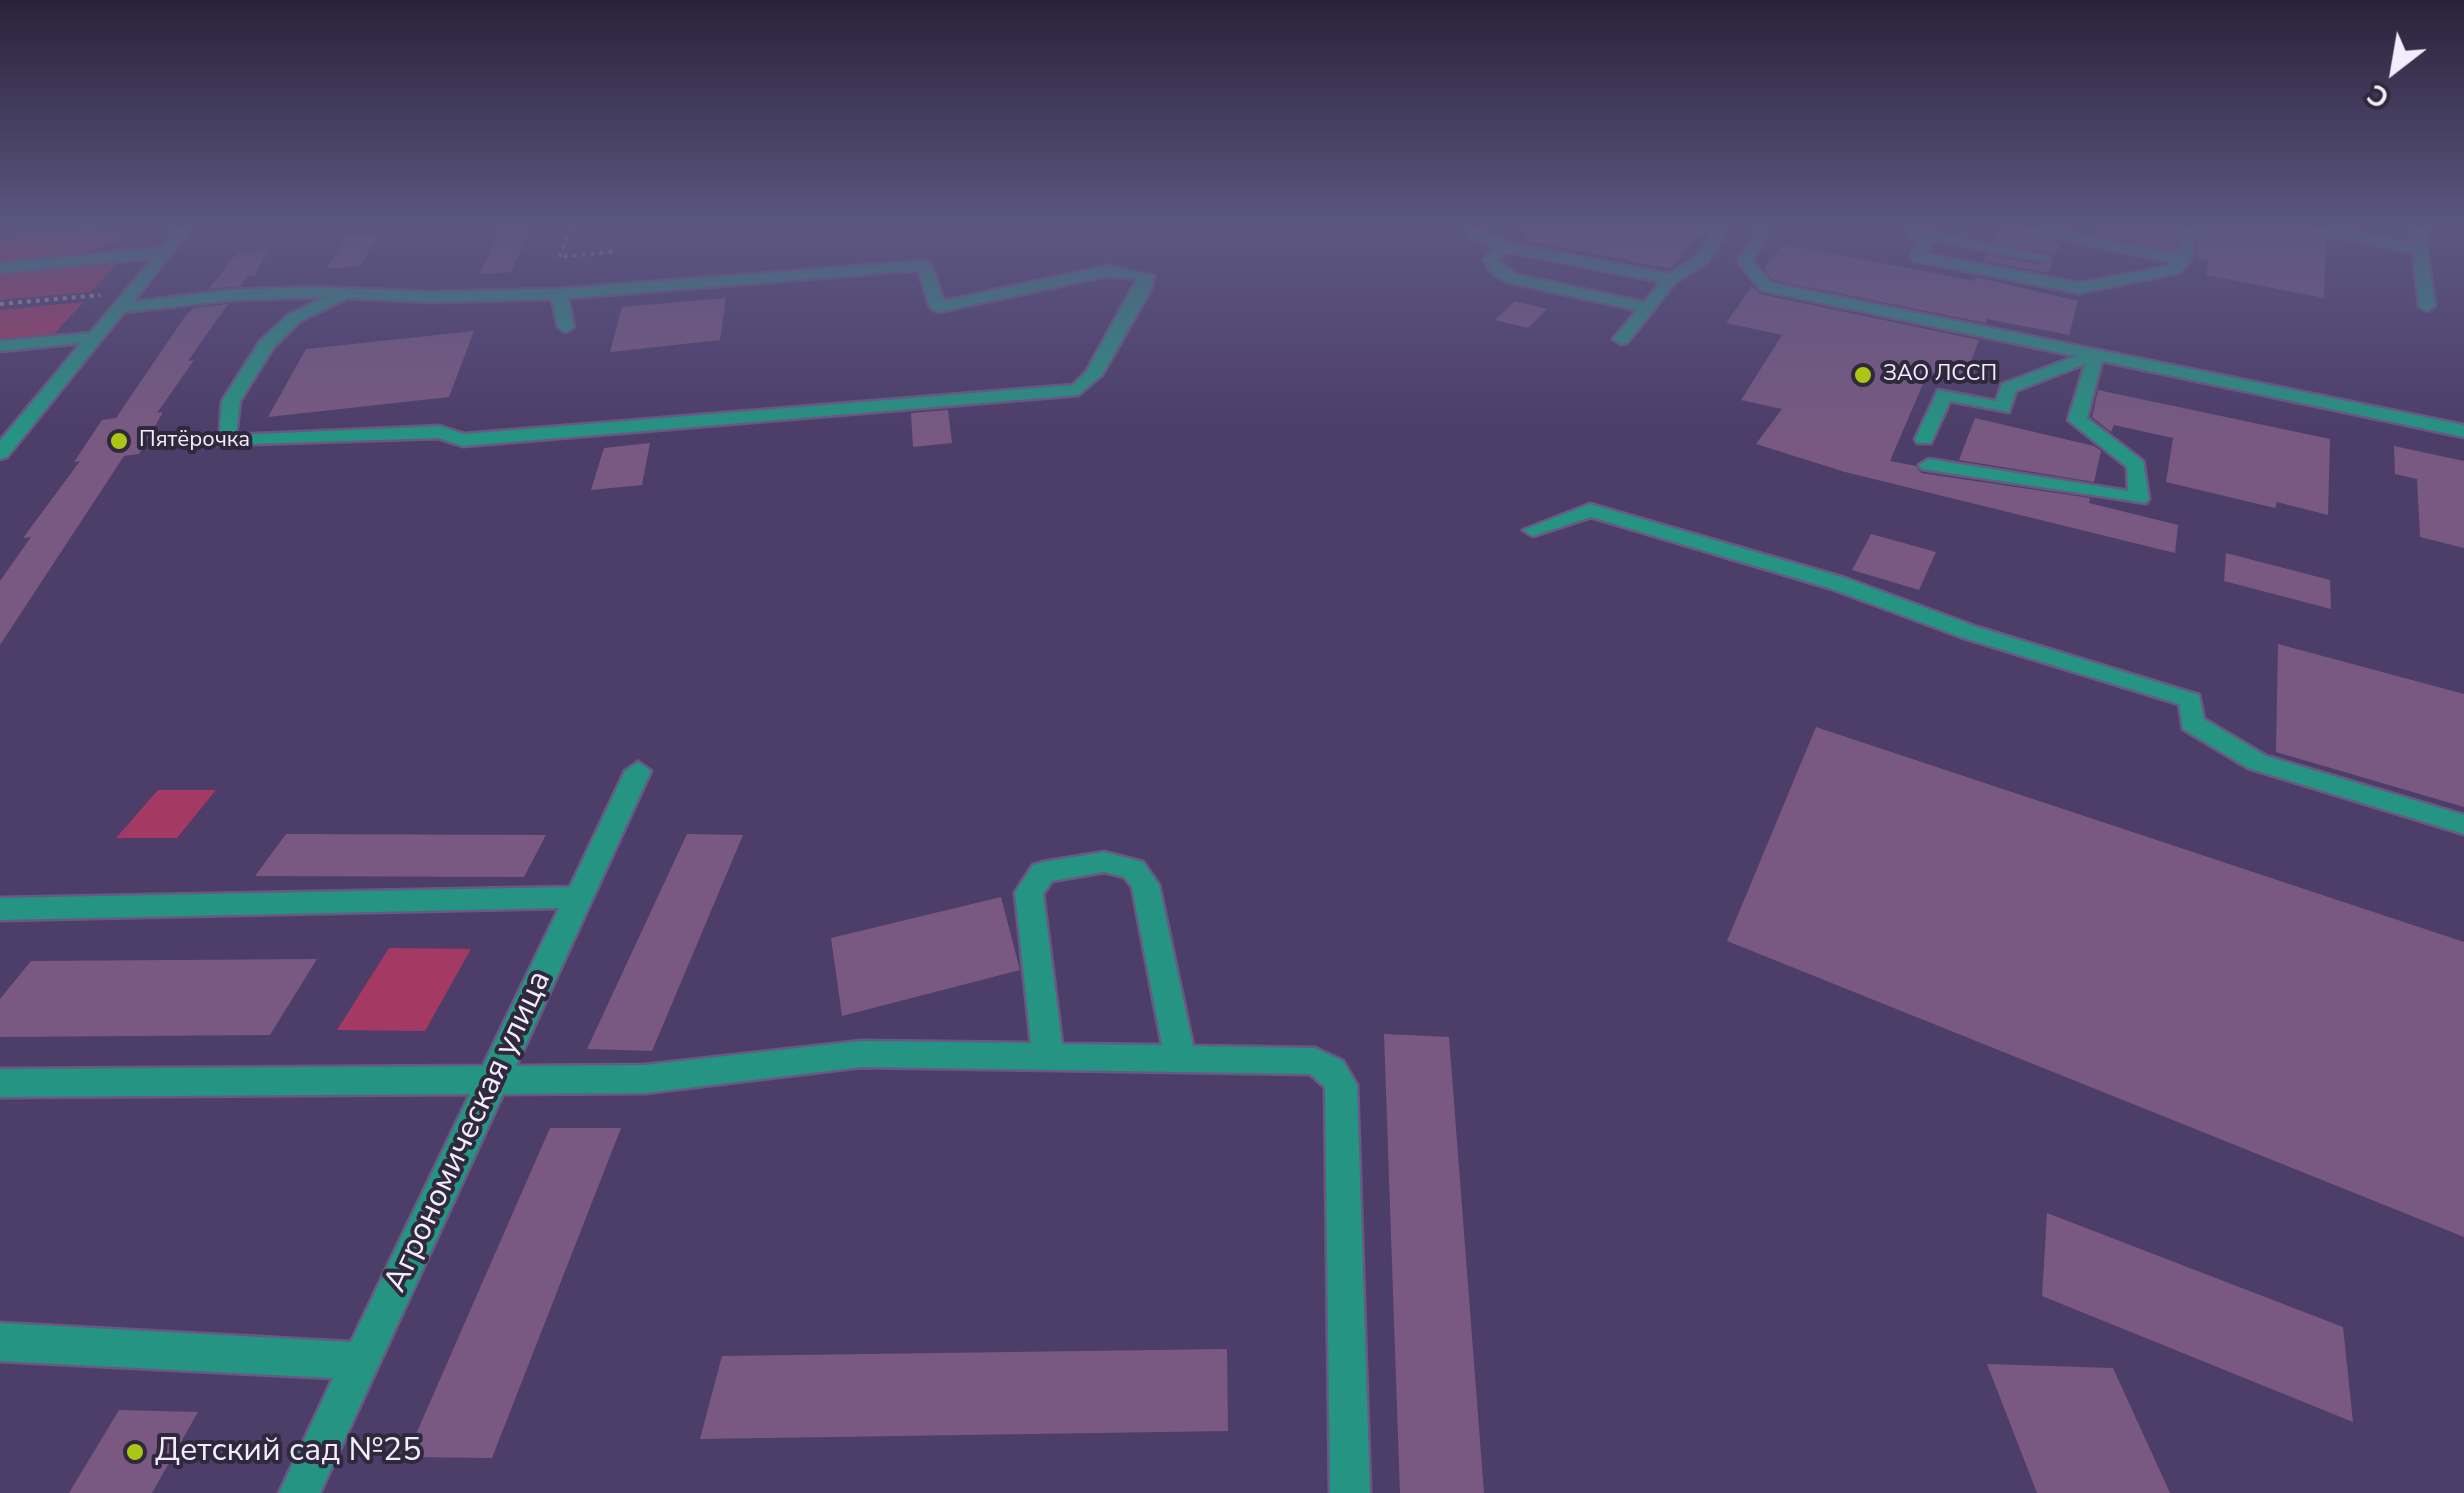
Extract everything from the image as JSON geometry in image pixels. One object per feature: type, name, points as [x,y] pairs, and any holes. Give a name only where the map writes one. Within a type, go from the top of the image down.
[{"type":"street","points":[[0,453],[128,298]]},
{"type":"street","points":[[120,308],[208,298]]},
{"type":"street","points":[[337,298],[294,318],[266,345],[231,401],[226,442],[440,432],[463,440],[1078,390],[1093,375],[1138,298]]},
{"type":"street","points":[[560,298],[566,327]]},
{"type":"street","points":[[935,298],[938,307],[981,298]]},
{"type":"street","points":[[1603,298],[1648,307]]},
{"type":"street","points":[[1621,339],[1655,298]]},
{"type":"street","points":[[1819,298],[2464,431]]},
{"type":"street","points":[[2427,298],[2428,306]]},
{"type":"street","points":[[0,346],[96,337]]},
{"type":"street","points":[[1924,439],[1944,394],[2003,408],[2008,388],[2096,354]]},
{"type":"street","points":[[1930,465],[2138,499],[2136,465],[2077,420],[2096,354]]},
{"type":"street","points":[[1534,530],[1590,510],[1837,583],[1969,632],[2192,700],[2192,723],[2257,762],[2464,825]]},
{"type":"street","name":"Агрономическая улица","points":[[299,1493],[638,771]]},
{"type":"street","points":[[1048,1056],[1029,894],[1042,872],[1104,862],[1133,869],[1145,885],[1180,1058]]},
{"type":"street","points":[[3,913],[579,897]]},
{"type":"street","points":[[0,1083],[645,1079],[862,1054],[1314,1061],[1332,1070],[1341,1085],[1350,1493]]},
{"type":"street","points":[[0,1342],[361,1361]]},
{"type":"path","points":[[0,304],[70,298]]},
{"type":"shaded area","points":[[84,302],[52,336],[0,341],[0,310]]},
{"type":"shaded area","points":[[158,790],[216,790],[177,838],[116,838]]},
{"type":"shaded area","points":[[389,948],[471,949],[425,1031],[337,1030]]},
{"type":"building","points":[[726,298],[720,340],[610,352],[622,307]]},
{"type":"building","points":[[1744,298],[1777,298],[1979,340],[1964,380],[1928,372],[1890,461],[1916,466],[1921,473],[2090,498],[2089,503],[2178,525],[2175,553],[1845,472],[1756,444],[1782,409],[1741,400],[1782,335],[1726,323]]},
{"type":"building","points":[[1861,298],[2064,298],[2078,301],[2069,335],[1987,319],[1986,323]]},
{"type":"building","points":[[1515,301],[1547,309],[1528,328],[1495,320]]},
{"type":"building","points":[[228,304],[157,413],[163,412],[139,454],[124,456],[0,645],[0,581],[31,537],[23,538],[80,461],[74,462],[102,420],[116,418],[186,315],[194,308]]},
{"type":"building","points":[[474,331],[449,397],[268,417],[306,349]]},
{"type":"building","points":[[2098,390],[2330,439],[2328,515],[2277,502],[2275,508],[2166,482],[2173,438],[2114,425],[2111,432],[2092,417]]},
{"type":"building","points":[[948,410],[952,443],[913,447],[911,413]]},
{"type":"building","points":[[1975,418],[2094,446],[2101,451],[2094,482],[1959,460]]},
{"type":"building","points":[[650,443],[642,485],[591,490],[604,448]]},
{"type":"building","points":[[2394,446],[2464,461],[2464,548],[2420,537],[2417,479],[2395,474]]},
{"type":"building","points":[[1871,534],[1936,552],[1919,590],[1852,570]]},
{"type":"building","points":[[2226,553],[2330,580],[2331,609],[2224,581]]},
{"type":"building","points":[[2278,644],[2464,694],[2464,807],[2276,752]]},
{"type":"building","points":[[1816,727],[2464,942],[2464,1237],[1727,941]]},
{"type":"building","points":[[286,834],[546,835],[524,877],[255,876]]},
{"type":"building","points":[[687,834],[743,835],[652,1051],[587,1049]]},
{"type":"building","points":[[1001,897],[1020,970],[842,1016],[831,938]]},
{"type":"building","points":[[317,959],[270,1035],[0,1037],[0,999],[31,961]]},
{"type":"building","points":[[1384,1034],[1449,1037],[1484,1493],[1400,1493]]},
{"type":"building","points":[[550,1128],[621,1128],[492,1458],[406,1457]]},
{"type":"building","points":[[2047,1213],[2343,1327],[2353,1422],[2042,1296]]},
{"type":"building","points":[[1227,1349],[1228,1431],[700,1439],[722,1356]]},
{"type":"building","points":[[1987,1364],[2113,1368],[2170,1493],[2037,1493]]},
{"type":"building","name":"Детский сад №25","points":[[119,1410],[198,1412],[152,1493],[69,1493]]},
{"type":"place","name":"ЗАО ЛССП","points":[[1863,375]]},
{"type":"place","name":"Пятёрочка","points":[[119,441]]},
{"type":"place","name":"Детский сад №25","points":[[135,1452]]}]
